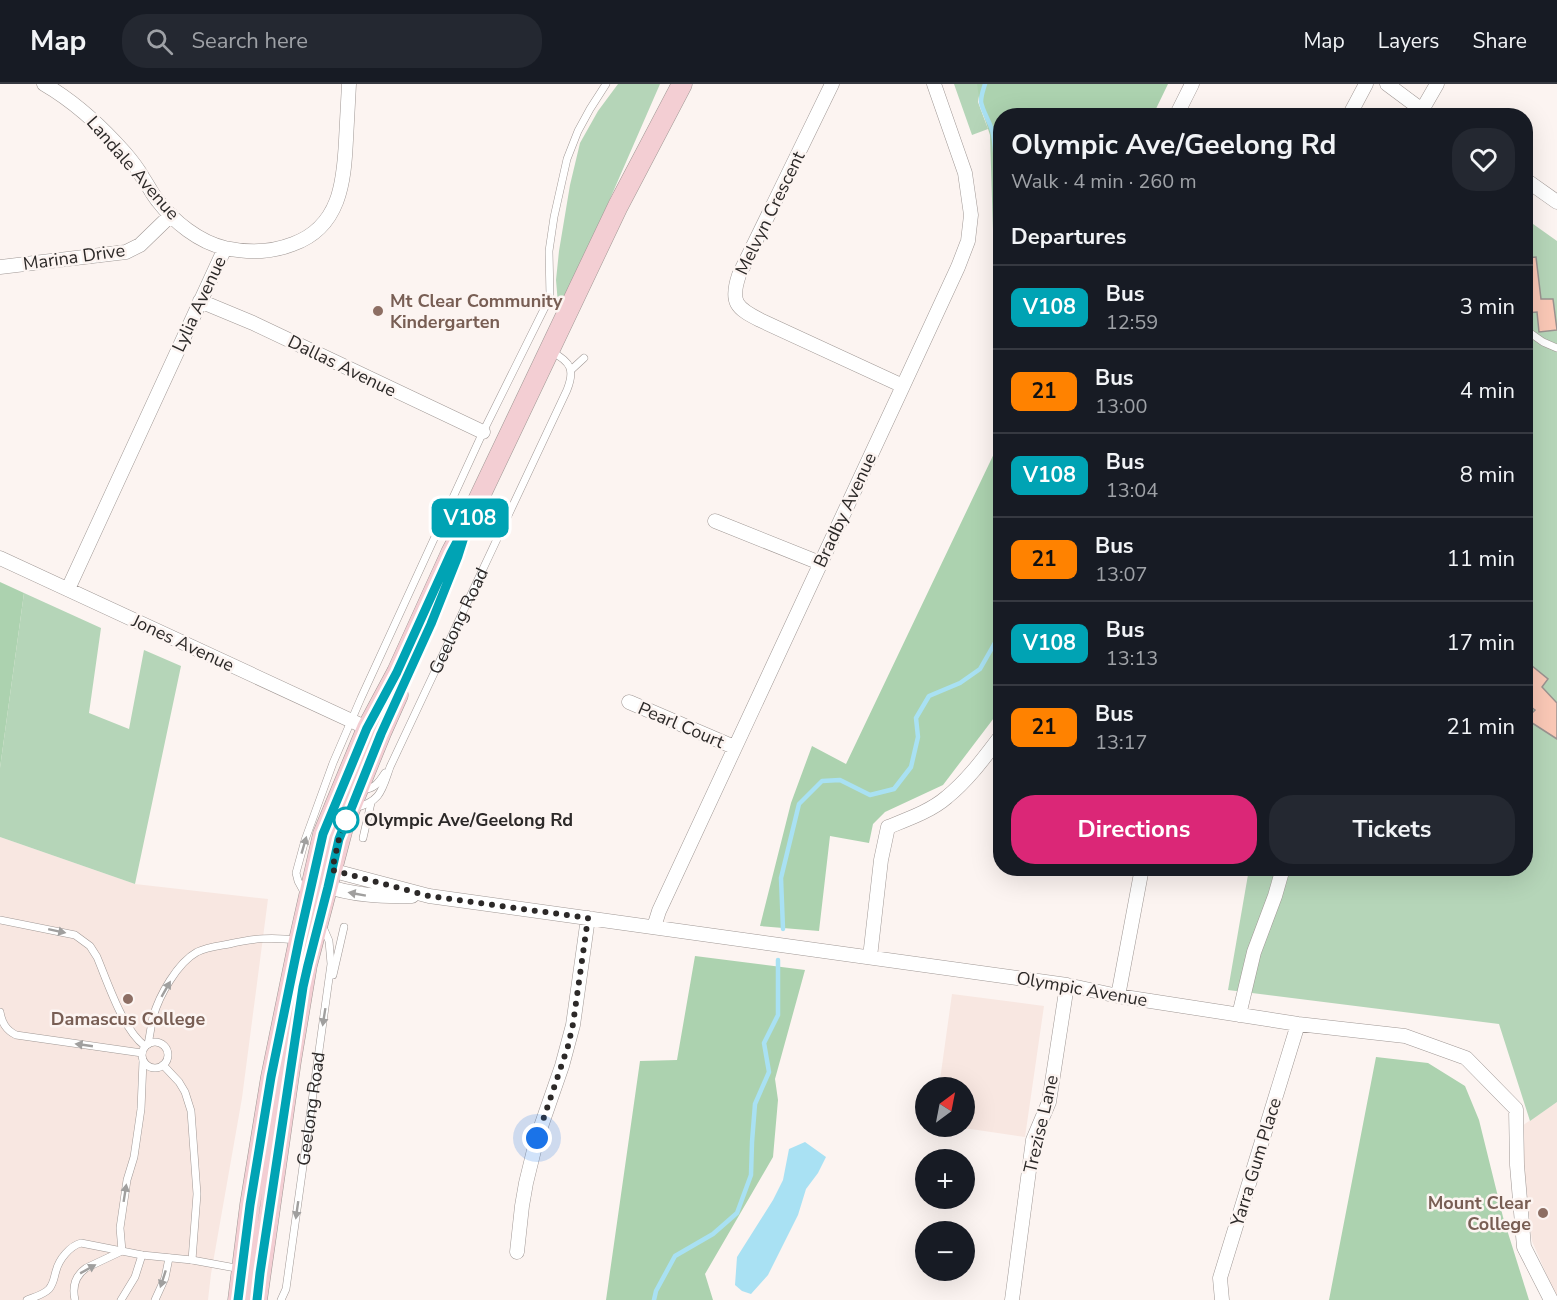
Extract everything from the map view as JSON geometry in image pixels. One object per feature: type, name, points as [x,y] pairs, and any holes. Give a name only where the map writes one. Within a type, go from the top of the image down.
[{"type":"main road","name":"Geelong Road","points":[[618,206],[647,130],[668,84]]},
{"type":"main road","name":"Geelong Road","points":[[238,1300],[250,1271],[299,1009],[319,919],[323,834],[351,799],[366,727],[397,672],[451,553],[618,206],[682,84]]},
{"type":"main road","name":"Geelong Road","points":[[257,1300],[250,1271],[271,1077],[299,940],[319,881]]},
{"type":"street","name":"Landale Avenue","points":[[44,84],[74,104],[110,137],[134,164],[155,197],[171,215],[201,239],[225,248]]},
{"type":"street","name":"Lylia Avenue","points":[[68,589],[225,248],[249,252],[281,248],[306,238],[320,228],[327,219],[338,198],[342,184],[349,84]]},
{"type":"street","name":"Melvyn Crescent","points":[[832,84],[738,275],[734,288],[735,302],[744,312],[903,386]]},
{"type":"street","name":"Bradby Avenue","points":[[654,927],[659,911],[734,747],[968,242],[971,215],[965,173],[934,84]]},
{"type":"street","points":[[1180,108],[1192,84]]},
{"type":"street","points":[[1352,108],[1366,84]]},
{"type":"street","points":[[1387,84],[1419,108]]},
{"type":"street","points":[[1428,108],[1437,84]]},
{"type":"street","points":[[1533,185],[1557,202]]},
{"type":"street","name":"Marina Drive","points":[[0,267],[126,252],[140,245],[171,215]]},
{"type":"street","name":"Dallas Avenue","points":[[201,301],[253,323],[483,432]]},
{"type":"street","points":[[715,520],[820,563]]},
{"type":"street","name":"Jones Avenue","points":[[0,558],[366,727]]},
{"type":"street","name":"Pearl Court","points":[[629,702],[734,747]]},
{"type":"street","points":[[870,957],[880,860],[888,827],[946,798],[969,776],[993,745]]},
{"type":"street","points":[[1118,996],[1140,876]]},
{"type":"street","points":[[1239,1015],[1254,952],[1281,876]]},
{"type":"street","name":"Olympic Avenue","points":[[319,881],[1067,985],[1118,996],[1298,1024],[1405,1036],[1466,1058],[1516,1109],[1517,1164],[1524,1247],[1551,1300]]},
{"type":"street","points":[[517,1251],[526,1183],[537,1138],[565,1056],[573,1024],[588,918]]},
{"type":"street","name":"Trezise Lane","points":[[1012,1300],[1033,1140],[1049,1102],[1067,985]]},
{"type":"street","name":"Yarra Gum Place","points":[[1222,1300],[1220,1278],[1298,1024]]},
{"type":"lane","points":[[319,881],[298,880],[296,873],[323,787],[366,727],[483,432],[550,297],[549,251],[567,159],[582,124],[606,84]]},
{"type":"lane","points":[[1533,335],[1557,348]]},
{"type":"lane","points":[[549,351],[564,360],[571,370],[584,358]]},
{"type":"lane","name":"Geelong Road","points":[[351,799],[380,794],[390,766],[567,390],[571,370]]},
{"type":"lane","name":"Geelong Road","points":[[351,799],[378,784],[390,766]]},
{"type":"lane","points":[[351,799],[363,838]]},
{"type":"lane","name":"Geelong Road","points":[[281,1300],[286,1289],[310,1108],[328,995],[330,949],[329,941],[319,919]]},
{"type":"lane","points":[[0,920],[75,935],[90,946],[124,1018],[145,1051],[150,1068],[163,1065],[167,1056],[166,1049],[157,1043],[145,1051],[16,1035],[4,1026],[0,1012]]},
{"type":"lane","points":[[328,995],[344,927]]},
{"type":"lane","points":[[122,1251],[120,1228],[128,1174],[134,1157],[140,1119],[145,1051],[160,999],[186,961],[205,949],[270,937],[299,940]]},
{"type":"lane","points":[[163,1065],[179,1082],[191,1111],[197,1194],[192,1260]]},
{"type":"lane","points":[[27,1300],[49,1288],[53,1283],[58,1265],[76,1244],[84,1243],[142,1255],[192,1260],[250,1271]]},
{"type":"lane","points":[[75,1300],[74,1286],[81,1272],[122,1251]]},
{"type":"lane","points":[[121,1300],[135,1277],[142,1255]]},
{"type":"lane","points":[[155,1300],[165,1278],[169,1258]]},
{"type":"shaded area","name":"Damascus College","points":[[0,837],[135,884],[268,899],[242,1098],[208,1300],[0,1300]]},
{"type":"shaded area","points":[[952,994],[1044,1006],[1025,1137],[975,1130],[975,1077],[940,1077]]},
{"type":"shaded area","name":"Mount Clear College","points":[[1557,1102],[1557,1299],[1532,1241],[1519,1128]]},
{"type":"green space","points":[[618,84],[660,84],[559,316],[556,280],[559,251],[580,143],[598,111]]},
{"type":"green space","points":[[954,84],[981,84],[978,102],[988,129],[972,135]]},
{"type":"green space","points":[[977,84],[1168,84],[1156,108],[993,108],[993,230],[990,135],[980,104]]},
{"type":"green space","points":[[1533,224],[1557,241],[1557,1102],[1530,1121],[1499,1024],[1228,990],[1248,876],[1533,876]]},
{"type":"green space","points":[[993,456],[993,719],[943,785],[885,812],[873,824],[869,843],[830,836],[819,931],[760,926],[791,803],[812,746],[846,764]]},
{"type":"green space","points":[[0,582],[24,593],[0,768]]},
{"type":"green space","points":[[24,593],[101,628],[89,713],[129,729],[144,650],[181,666],[135,884],[0,837],[0,768]]},
{"type":"green space","points":[[695,956],[805,970],[775,1079],[778,1100],[773,1157],[705,1274],[713,1300],[606,1300],[640,1061],[677,1060]]},
{"type":"green space","points":[[1376,1057],[1428,1063],[1465,1086],[1479,1120],[1503,1217],[1529,1300],[1329,1300]]},
{"type":"water","points":[[805,1142],[826,1157],[806,1189],[798,1215],[768,1275],[751,1294],[742,1291],[735,1285],[737,1257],[783,1180],[789,1149]]},
{"type":"building","points":[[1533,257],[1536,257],[1541,299],[1553,299],[1557,330],[1539,332],[1537,312],[1533,312]]},
{"type":"building","points":[[1533,667],[1548,679],[1542,687],[1557,703],[1557,739],[1533,724],[1535,710],[1533,708]]},
{"type":"waterway","points":[[985,84],[981,102],[993,134]]},
{"type":"waterway","points":[[783,929],[781,878],[799,804],[822,781],[840,780],[870,795],[894,789],[911,767],[918,737],[916,718],[929,696],[960,683],[980,669],[993,646]]},
{"type":"waterway","points":[[654,1300],[656,1291],[675,1256],[713,1234],[737,1213],[751,1175],[755,1104],[769,1072],[764,1043],[778,1015],[778,960]]},
{"type":"bus line","name":"V108","points":[[238,1300],[250,1205],[271,1077],[323,834],[367,728],[397,672],[451,553],[471,515],[458,556],[431,624],[381,734],[339,839],[299,1009],[257,1300]]},
{"type":"place","name":"Mt Clear Community Kindergarten","points":[[378,311]]},
{"type":"place","name":"Olympic Ave/Geelong Rd","points":[[346,820]]},
{"type":"place","name":"Damascus College","points":[[128,999]]},
{"type":"place","name":"Mount Clear College","points":[[1543,1213]]},
{"type":"route","points":[[346,820],[332,870],[429,896],[588,918],[568,1046],[537,1138]]}]
